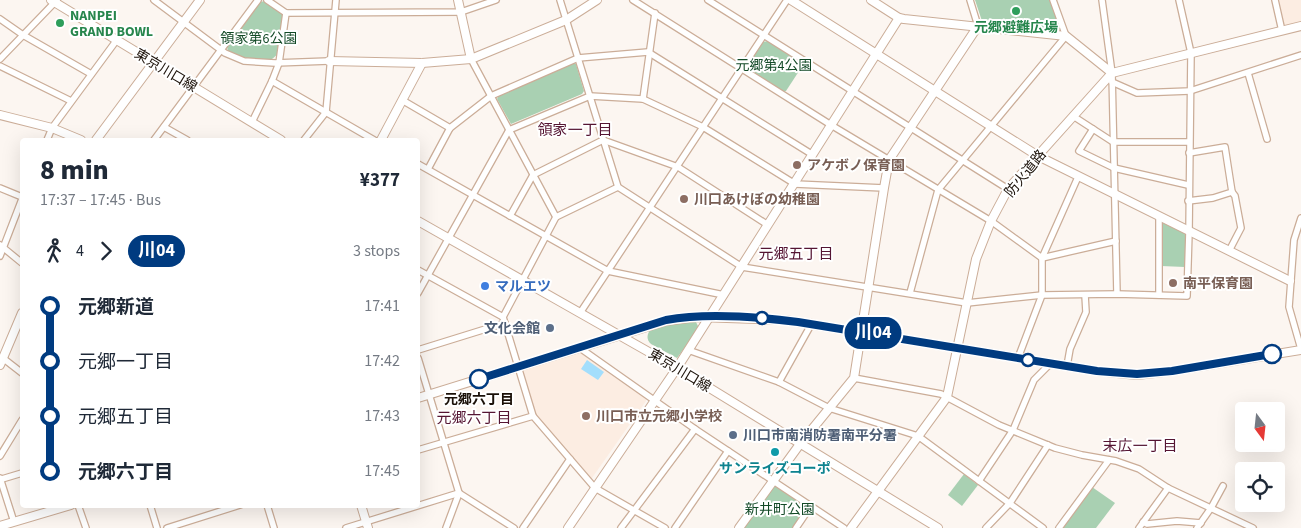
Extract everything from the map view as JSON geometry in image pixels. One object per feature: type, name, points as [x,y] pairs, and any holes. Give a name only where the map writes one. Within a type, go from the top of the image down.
[{"type":"street","points":[[154,0],[233,57],[244,61],[278,63],[422,63],[472,58],[566,20],[597,0]]},
{"type":"street","points":[[97,138],[200,0]]},
{"type":"street","points":[[156,138],[258,0]]},
{"type":"street","points":[[267,0],[286,13],[461,12],[496,0]]},
{"type":"street","points":[[306,138],[326,112],[336,0]]},
{"type":"street","points":[[458,0],[472,58],[556,218]]},
{"type":"street","points":[[560,0],[618,187],[742,267],[966,303],[1042,295],[1117,294],[1187,296],[1191,53],[1179,0]]},
{"type":"street","points":[[633,0],[830,125],[991,222],[1042,258],[1116,241]]},
{"type":"street","points":[[708,0],[1008,189]]},
{"type":"street","points":[[580,313],[787,0]]},
{"type":"street","points":[[791,0],[1038,156],[1290,281]]},
{"type":"street","points":[[871,0],[899,18],[1066,36]]},
{"type":"street","points":[[970,0],[978,26]]},
{"type":"street","points":[[1053,0],[1066,36],[1112,73]]},
{"type":"street","points":[[1102,0],[1112,73],[1117,294]]},
{"type":"street","points":[[1275,0],[1282,31]]},
{"type":"street","points":[[0,59],[54,1]]},
{"type":"street","name":"東京川口線","points":[[54,1],[116,41],[278,138]]},
{"type":"street","points":[[252,122],[272,81],[278,63],[286,13]]},
{"type":"street","points":[[643,99],[654,14]]},
{"type":"street","points":[[568,528],[677,368],[899,18]]},
{"type":"street","points":[[0,19],[23,35],[91,74]]},
{"type":"street","points":[[739,528],[800,444],[854,378],[890,160],[978,26]]},
{"type":"street","points":[[1112,73],[1301,26]]},
{"type":"street","points":[[910,293],[938,190],[1066,36]]},
{"type":"street","points":[[48,138],[52,128],[116,41]]},
{"type":"street","points":[[428,169],[450,128],[491,96],[578,58],[648,52],[813,155]]},
{"type":"street","points":[[1112,82],[1136,93],[1190,91],[1301,56]]},
{"type":"street","points":[[382,138],[422,63]]},
{"type":"street","points":[[0,66],[72,101]]},
{"type":"street","name":"防火道路","points":[[851,528],[946,396],[976,259],[991,222],[1008,189],[1112,73]]},
{"type":"street","points":[[1248,73],[1267,138]]},
{"type":"street","points":[[272,81],[371,138]]},
{"type":"street","points":[[420,290],[474,196],[509,130],[590,96],[643,99],[704,127],[795,184],[884,188]]},
{"type":"street","points":[[402,100],[450,128]]},
{"type":"street","points":[[0,115],[52,128],[76,138]]},
{"type":"street","points":[[1073,116],[1113,142],[1189,142]]},
{"type":"street","points":[[164,127],[183,138]]},
{"type":"street","points":[[1093,129],[1079,150],[1114,168],[1188,185]]},
{"type":"street","points":[[510,216],[533,175],[603,140],[678,167],[768,225]]},
{"type":"street","points":[[1189,153],[1225,148],[1240,228],[1229,251]]},
{"type":"street","points":[[420,165],[608,271],[724,295]]},
{"type":"street","points":[[1018,358],[1042,295],[1042,258],[1078,177]]},
{"type":"street","points":[[618,187],[556,218],[522,280],[504,320],[533,416],[595,488],[665,528]]},
{"type":"street","points":[[0,188],[20,197]]},
{"type":"street","points":[[1188,201],[1214,198],[1232,192]]},
{"type":"street","points":[[0,256],[20,203]]},
{"type":"street","points":[[1159,217],[1159,295]]},
{"type":"street","points":[[420,397],[666,320],[687,317],[784,320],[1050,364],[1097,371],[1137,374],[1172,371],[1301,350],[1288,307],[1294,240],[1301,218]]},
{"type":"street","name":"東京川口線","points":[[420,222],[677,368],[938,528]]},
{"type":"street","points":[[2,247],[20,261]]},
{"type":"street","points":[[420,271],[504,320]]},
{"type":"street","points":[[1067,366],[1070,349],[1086,312],[1085,295]]},
{"type":"street","points":[[20,317],[1,360],[20,372]]},
{"type":"street","points":[[420,349],[504,320]]},
{"type":"street","points":[[779,382],[812,324]]},
{"type":"street","points":[[580,348],[695,429],[844,528]]},
{"type":"street","points":[[688,350],[779,382],[829,408],[918,436],[1043,528]]},
{"type":"street","points":[[979,481],[1012,430],[1034,380],[1050,364]]},
{"type":"street","points":[[420,365],[459,493],[446,528]]},
{"type":"street","points":[[854,378],[941,394],[1012,430],[1048,445],[1082,455],[1116,461],[1139,469],[1168,488],[1253,528]]},
{"type":"street","points":[[420,449],[533,416]]},
{"type":"street","points":[[0,456],[20,423]]},
{"type":"street","points":[[621,528],[695,429]]},
{"type":"street","points":[[986,528],[1010,503],[1048,445]]},
{"type":"street","points":[[675,528],[728,451]]},
{"type":"street","points":[[523,528],[570,459]]},
{"type":"street","points":[[1059,528],[1109,460]]},
{"type":"street","points":[[14,522],[1,479],[20,474]]},
{"type":"street","points":[[1143,522],[1147,524],[1177,521],[1199,525],[1223,486]]},
{"type":"street","points":[[1139,528],[1168,488]]},
{"type":"street","points":[[420,507],[459,493]]},
{"type":"street","points":[[459,493],[514,528]]},
{"type":"street","points":[[796,528],[812,506]]},
{"type":"street","points":[[0,526],[61,508]]},
{"type":"street","points":[[79,508],[86,528]]},
{"type":"street","points":[[151,508],[156,528]]},
{"type":"street","points":[[167,528],[230,508]]},
{"type":"street","points":[[268,508],[274,528]]},
{"type":"street","points":[[362,508],[367,525]]},
{"type":"street","points":[[346,528],[367,525],[416,508]]},
{"type":"shaded area","points":[[1278,0],[1301,0],[1301,22],[1284,25]]},
{"type":"shaded area","name":"川口市立元郷小学校","points":[[578,352],[646,398],[646,401],[592,478],[535,415],[522,372],[524,369]]},
{"type":"green space","name":"元郷避難広場","points":[[975,0],[1050,0],[1060,29],[1057,32],[986,24],[982,21]]},
{"type":"green space","name":"領家第6公園","points":[[265,1],[282,13],[279,53],[272,59],[262,61],[243,57],[228,51],[227,47],[260,2]]},
{"type":"green space","name":"元郷第4公園","points":[[768,41],[802,62],[803,65],[786,91],[783,92],[748,69],[747,66],[763,42]]},
{"type":"green space","points":[[573,63],[576,64],[584,91],[582,94],[511,124],[497,99],[499,95]]},
{"type":"green space","points":[[1163,223],[1184,233],[1186,236],[1185,267],[1161,266]]},
{"type":"green space","points":[[693,320],[699,328],[677,358],[651,344],[648,340],[650,330],[664,325]]},
{"type":"green space","points":[[964,474],[978,485],[962,506],[948,495]]},
{"type":"green space","name":"新井町公園","points":[[777,485],[806,505],[807,509],[794,528],[743,528],[773,487]]},
{"type":"green space","points":[[1092,487],[1115,503],[1096,528],[1062,528]]},
{"type":"water","points":[[587,360],[604,372],[598,380],[581,369]]},
{"type":"bus line","name":"川04","points":[[479,379],[666,320],[697,316],[784,320],[1097,371],[1137,374],[1172,371],[1272,354]]},
{"type":"place","name":"元郷避難広場","points":[[1016,11]]},
{"type":"place","name":"NANPEI GRAND BOWL","points":[[60,23]]},
{"type":"place","name":"アケボノ保育園","points":[[797,165]]},
{"type":"place","name":"川口あけぼの幼稚園","points":[[684,199]]},
{"type":"place","name":"南平保育園","points":[[1173,283]]},
{"type":"place","name":"マルエツ","points":[[485,286]]},
{"type":"place","name":"文化会館","points":[[550,328]]},
{"type":"place","name":"元郷六丁目","points":[[479,379]]},
{"type":"place","name":"川口市立元郷小学校","points":[[586,416]]},
{"type":"place","name":"川口市南消防署南平分署","points":[[733,435]]},
{"type":"place","name":"サンライズコーポ","points":[[775,452]]},
{"type":"district","name":"領家一丁目","points":[[575,130]]},
{"type":"district","name":"元郷五丁目","points":[[796,254]]},
{"type":"district","name":"元郷六丁目","points":[[474,418]]},
{"type":"district","name":"末広一丁目","points":[[1140,446]]}]
